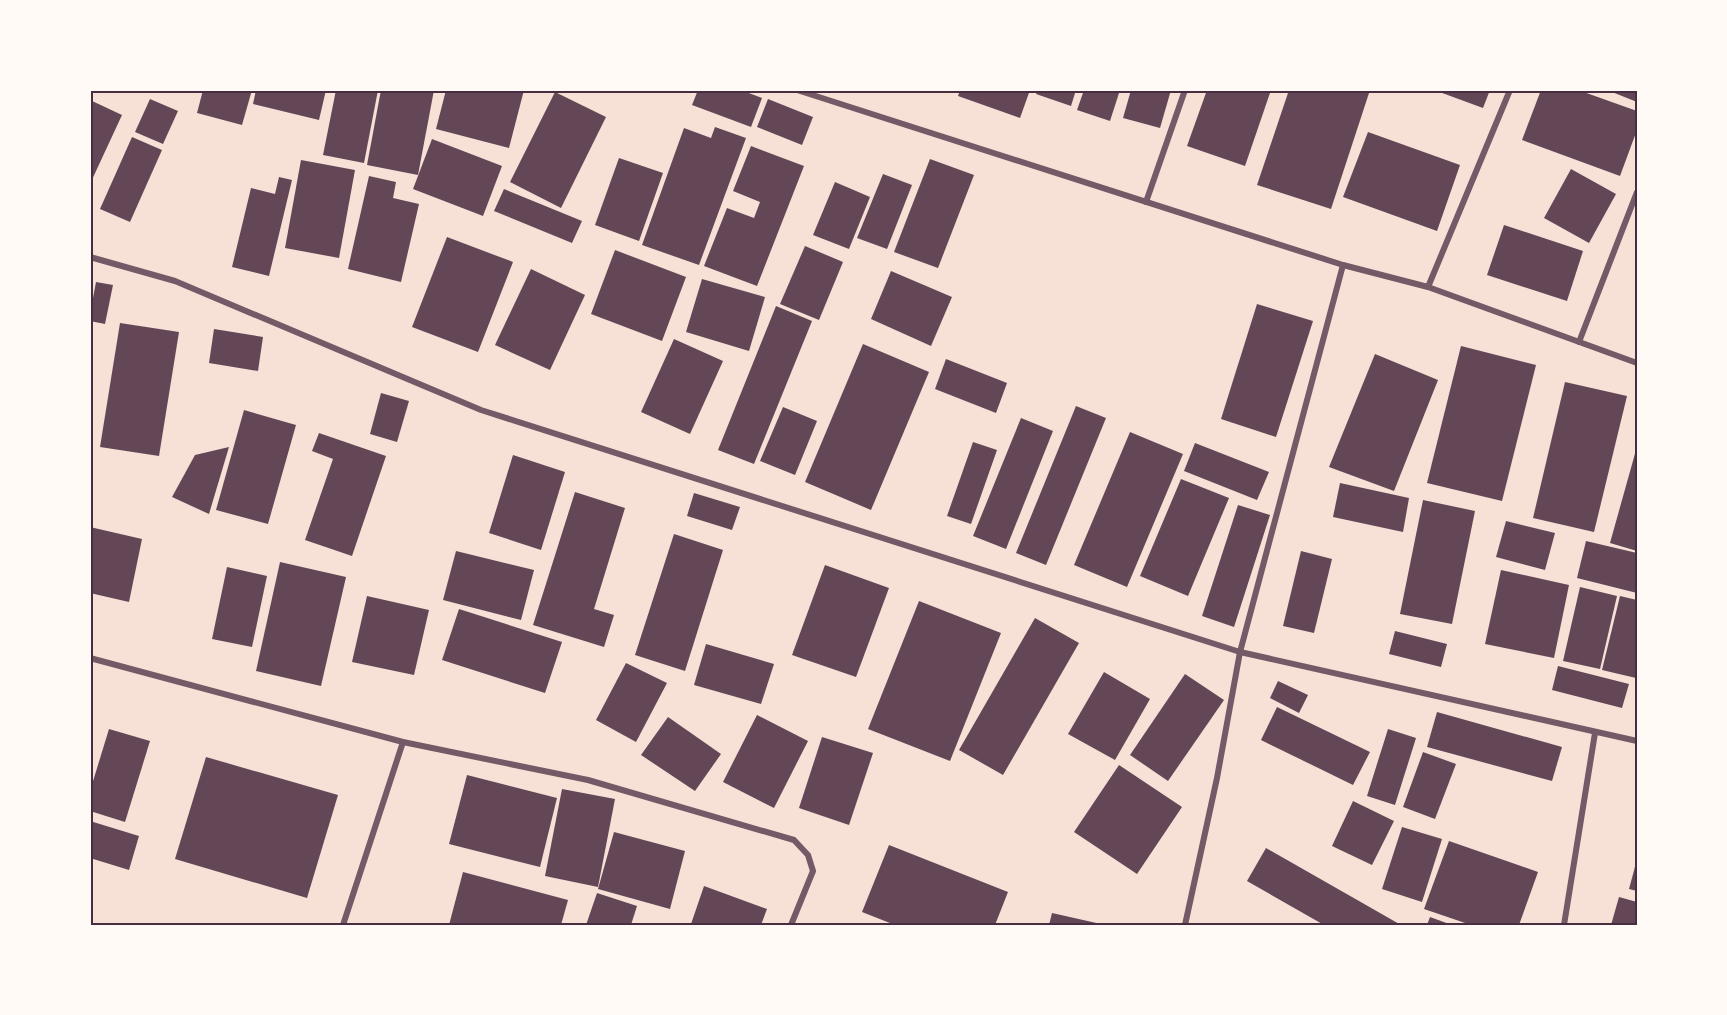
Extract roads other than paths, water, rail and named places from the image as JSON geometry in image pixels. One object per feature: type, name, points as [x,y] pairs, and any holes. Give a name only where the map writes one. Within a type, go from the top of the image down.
[{"type":"street","points":[[1146,202],[1185,90]]},
{"type":"street","points":[[1428,287],[1510,90]]},
{"type":"street","points":[[802,91],[1343,265],[1428,287],[1637,363]]},
{"type":"street","points":[[1579,342],[1637,192]]},
{"type":"street","points":[[90,257],[175,281],[481,410],[1240,652],[1637,741]]},
{"type":"street","points":[[1185,925],[1217,778],[1240,652],[1343,265]]},
{"type":"street","points":[[90,658],[403,742],[588,780],[794,840],[808,855],[813,871],[791,925]]},
{"type":"street","points":[[1564,925],[1596,733]]},
{"type":"street","points":[[343,925],[403,742]]}]
